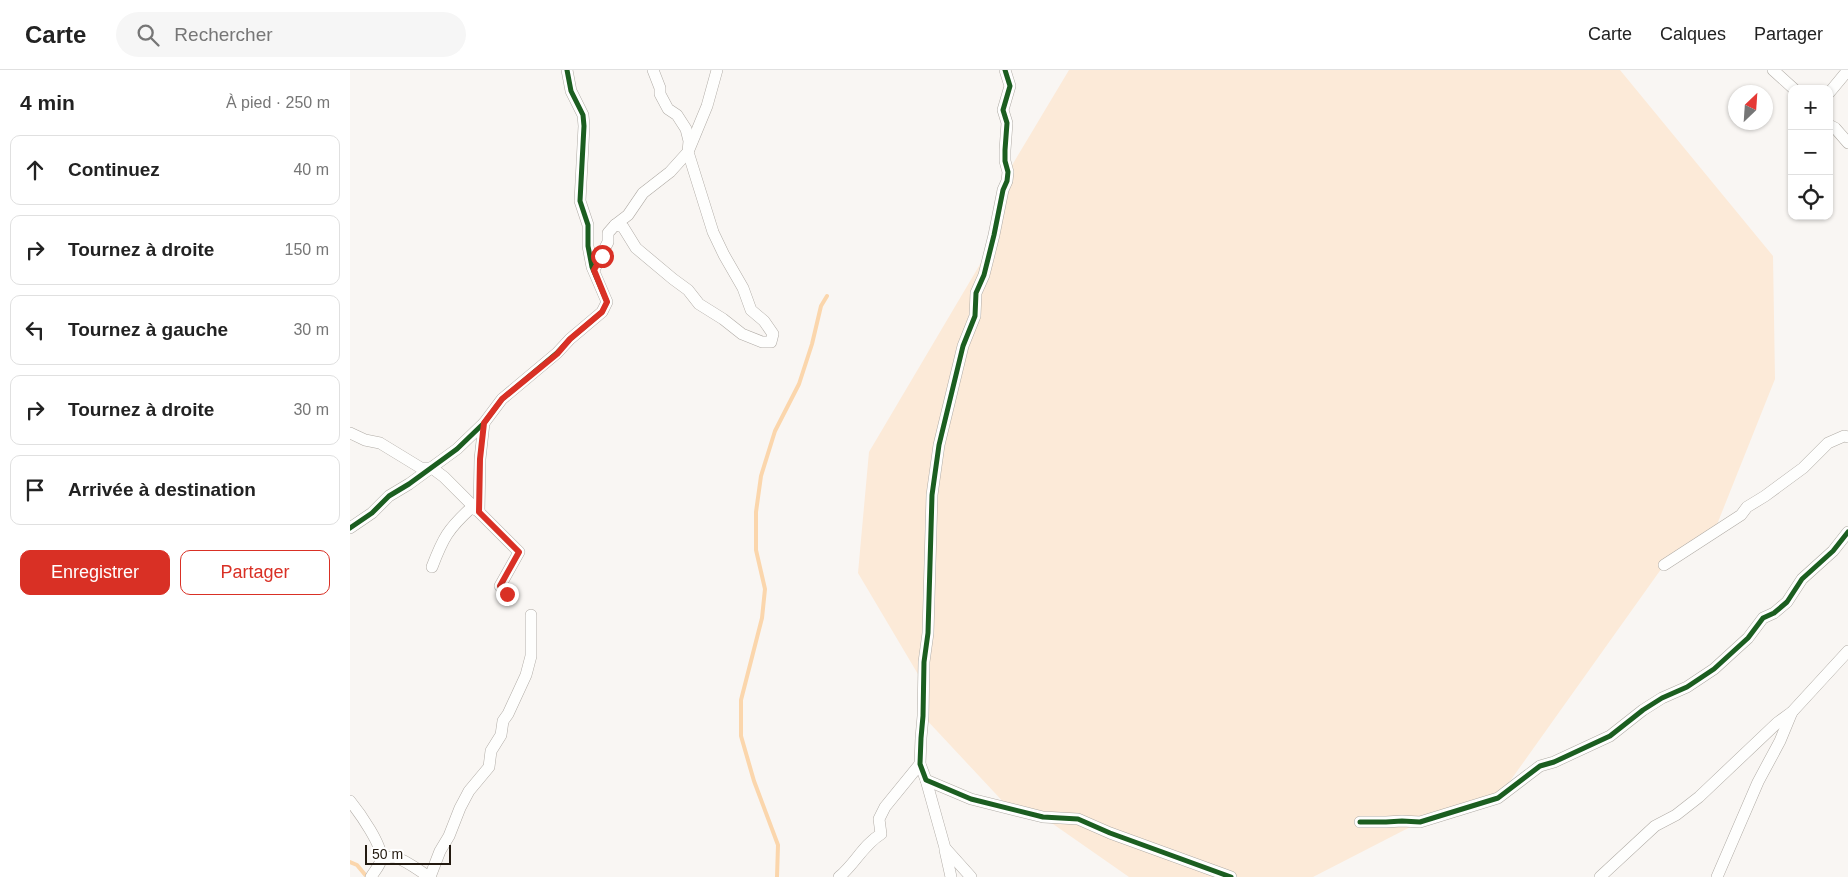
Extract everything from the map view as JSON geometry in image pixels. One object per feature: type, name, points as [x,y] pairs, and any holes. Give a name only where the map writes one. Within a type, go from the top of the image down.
[{"type":"street","points":[[350,528],[372,513],[389,496],[457,449],[484,423],[502,399],[557,354],[570,339],[602,312],[607,302],[594,270],[588,246],[588,225],[580,201],[584,139],[582,115],[571,91],[567,70]]},
{"type":"street","points":[[615,225],[623,227],[636,248],[688,290],[699,304],[742,334],[762,342],[771,342],[773,334],[764,321],[751,310],[742,288],[730,269],[713,232],[688,152],[689,141],[686,129],[678,116],[668,108],[660,94],[660,88],[653,70]]},
{"type":"street","points":[[594,270],[608,242],[608,233],[628,215],[643,193],[670,172],[688,152],[707,106],[717,70]]},
{"type":"street","points":[[951,877],[945,848],[920,764],[924,662],[928,633],[932,495],[939,445],[963,346],[975,316],[976,293],[984,275],[1003,190],[1007,181],[1008,172],[1005,150],[1007,123],[1003,110],[1010,86],[1005,70]]},
{"type":"street","points":[[1773,70],[1790,85]]},
{"type":"street","points":[[1833,89],[1848,70]]},
{"type":"street","points":[[1833,127],[1848,143]]},
{"type":"street","points":[[479,512],[480,459],[484,423]]},
{"type":"street","points":[[350,433],[365,440],[380,443],[421,468],[432,468],[519,552],[500,586],[507,594]]},
{"type":"street","points":[[1664,565],[1741,515],[1747,506],[1765,496],[1803,468],[1828,444],[1844,436],[1848,437]]},
{"type":"street","points":[[432,567],[449,530],[471,508],[479,512]]},
{"type":"street","points":[[1360,822],[1402,820],[1420,822],[1498,798],[1540,766],[1554,762],[1610,736],[1643,710],[1662,698],[1687,687],[1714,669],[1748,638],[1763,618],[1774,613],[1787,602],[1802,579],[1833,551],[1848,532]]},
{"type":"street","points":[[371,877],[381,860],[391,857],[419,870],[429,877],[469,791],[489,767],[491,751],[501,736],[503,721],[526,674],[531,656],[532,615]]},
{"type":"street","points":[[1600,877],[1655,826],[1676,814],[1699,797],[1777,723],[1792,712],[1848,651]]},
{"type":"street","points":[[1717,877],[1750,800],[1780,741],[1792,712]]},
{"type":"street","points":[[839,877],[850,868],[871,840],[881,834],[880,819],[885,807],[920,764]]},
{"type":"street","points":[[926,780],[972,800],[1043,817],[1078,819],[1110,833],[1231,877]]},
{"type":"street","points":[[350,801],[371,833],[370,840],[381,860]]},
{"type":"street","points":[[945,848],[971,877]]},
{"type":"shaded area","points":[[1069,70],[1620,70],[1773,256],[1775,379],[1714,532],[1664,565],[1498,798],[1420,822],[1313,877],[1129,877],[1043,817],[1008,807],[923,716],[925,686],[858,573],[869,452],[992,244],[1008,172]]},
{"type":"waterway","points":[[777,877],[778,845],[754,781],[741,736],[741,700],[762,618],[765,589],[756,550],[756,512],[761,476],[775,431],[799,384],[812,344],[821,306],[827,296]]},
{"type":"waterway","points":[[350,862],[357,865],[367,877]]},
{"type":"cycle path","points":[[350,528],[372,513],[389,496],[409,484],[457,449],[484,423],[502,399],[602,312],[607,302],[592,267],[588,246],[588,225],[580,201],[583,115],[571,91],[567,70]]},
{"type":"cycle path","points":[[1005,70],[1010,86],[1003,110],[1007,123],[1005,150],[1008,172],[1007,181],[1003,190],[984,275],[976,293],[975,316],[963,346],[939,445],[932,495],[928,633],[924,662],[920,764],[926,780],[971,799],[1043,817],[1078,819],[1110,833],[1231,877]]},
{"type":"cycle path","points":[[1360,822],[1420,822],[1498,798],[1540,766],[1554,762],[1610,736],[1643,710],[1662,698],[1687,687],[1714,669],[1748,638],[1763,618],[1774,613],[1787,602],[1802,579],[1833,551],[1848,532]]},
{"type":"route","points":[[507,594],[500,586],[519,552],[479,512],[481,490],[480,459],[484,423],[502,399],[557,354],[570,339],[602,312],[607,302],[594,270],[602,256]]}]
